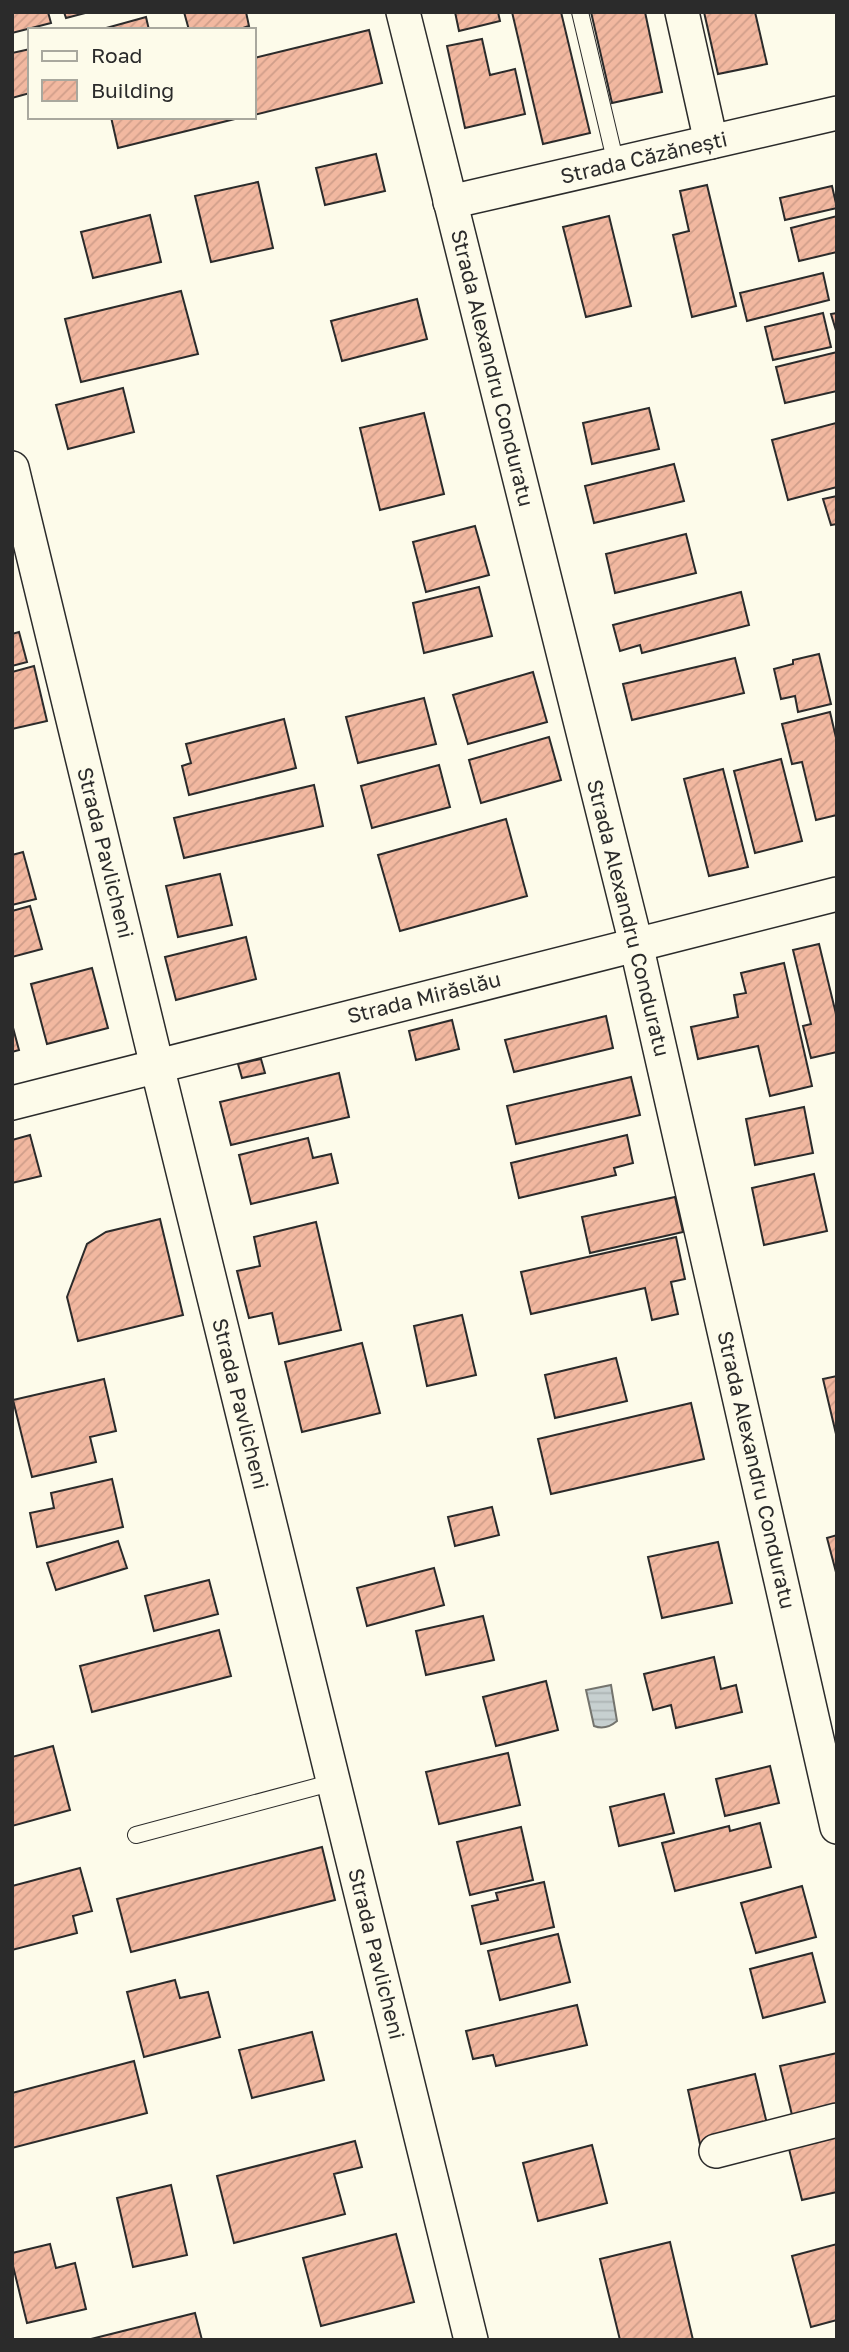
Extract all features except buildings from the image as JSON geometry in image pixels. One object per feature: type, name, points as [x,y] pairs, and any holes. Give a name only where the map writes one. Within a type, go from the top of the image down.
[{"type":"street","name":"Strada Alexandru Conduratu","points":[[403,12],[636,944],[837,1828]]},
{"type":"street","points":[[682,12],[712,142]]},
{"type":"street","name":"Strada Căzănești","points":[[450,202],[837,113]]},
{"type":"street","name":"Strada Pavlicheni","points":[[12,468],[471,2340]]},
{"type":"street","name":"Strada Mirăslău","points":[[12,1103],[837,894]]},
{"type":"street","points":[[716,2151],[837,2120]]},
{"type":"lane","points":[[580,12],[616,164]]},
{"type":"lane","points":[[136,1835],[334,1782]]},
{"type":"shaded area","points":[[611,1685],[617,1721],[606,1727],[594,1726],[586,1690]]}]
